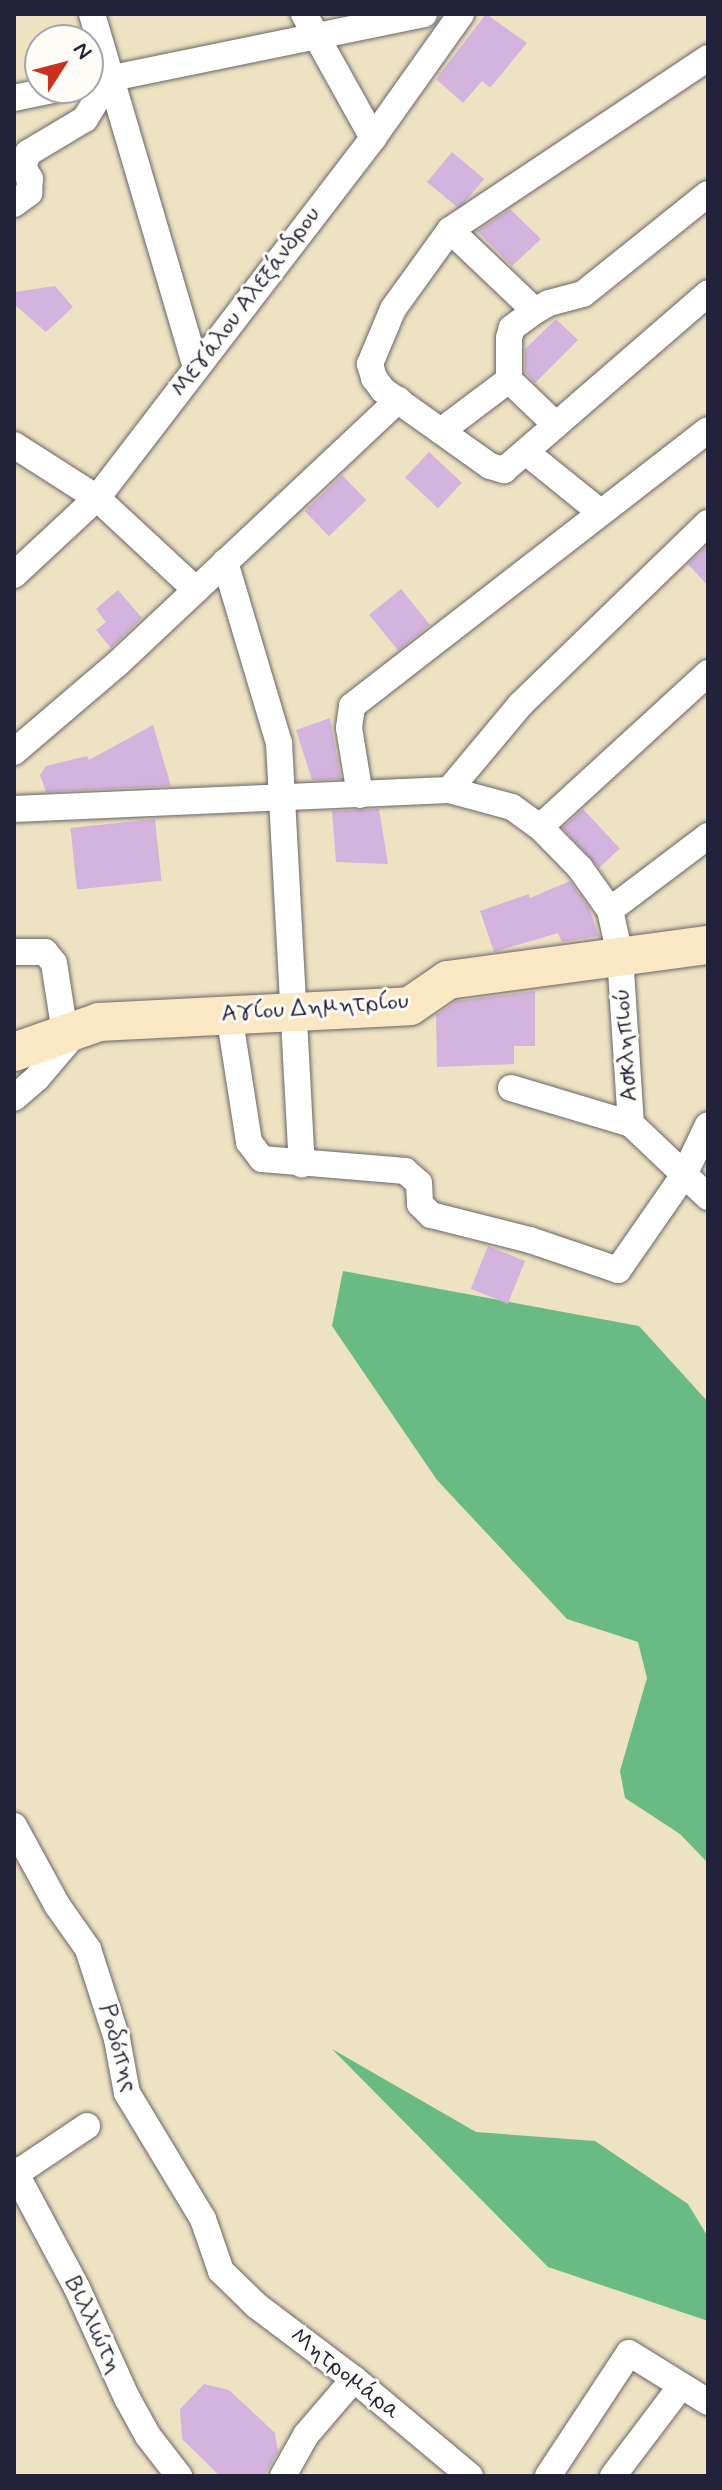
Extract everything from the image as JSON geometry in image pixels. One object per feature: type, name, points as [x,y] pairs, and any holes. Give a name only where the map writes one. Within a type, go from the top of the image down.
[{"type":"street","points":[[104,80],[310,25],[424,14]]},
{"type":"street","name":"Μεγάλου Αλεξάνδρου","points":[[14,575],[97,498],[373,138],[461,14]]},
{"type":"street","points":[[310,25],[373,138]]},
{"type":"street","points":[[708,58],[450,230],[393,309],[372,355],[374,378],[441,431],[495,469],[504,470],[708,293]]},
{"type":"street","points":[[104,96],[196,368]]},
{"type":"street","points":[[14,204],[29,193],[30,179],[23,167],[28,153],[85,119],[91,104]]},
{"type":"street","points":[[556,425],[509,380],[509,338],[518,323],[549,303],[583,294],[708,194]]},
{"type":"street","points":[[450,230],[535,311]]},
{"type":"street","points":[[441,431],[509,380]]},
{"type":"street","points":[[14,752],[196,590],[398,400]]},
{"type":"street","points":[[360,795],[349,728],[352,706],[708,430]]},
{"type":"street","points":[[14,445],[97,498],[196,590]]},
{"type":"street","points":[[527,453],[600,512]]},
{"type":"street","points":[[449,790],[520,705],[708,523]]},
{"type":"street","points":[[225,562],[279,743],[296,1010],[302,1164]]},
{"type":"street","points":[[540,827],[708,673]]},
{"type":"street","points":[[14,809],[449,790],[512,807],[540,827],[580,868],[610,910],[708,836]]},
{"type":"street","name":"Ασκληπιού","points":[[610,910],[620,955],[631,1124],[708,1197]]},
{"type":"street","name":"Αγίου Δημητρίου","points":[[14,1052],[99,1022],[410,1006],[448,980],[708,945]]},
{"type":"street","points":[[14,952],[45,952],[54,963],[72,1031],[37,1078],[14,1098]]},
{"type":"street","points":[[229,1014],[249,1142],[262,1159],[405,1171],[419,1183],[420,1204],[431,1215],[530,1240],[618,1270],[684,1175],[708,1125]]},
{"type":"street","points":[[511,1088],[631,1124]]},
{"type":"street","name":"Ροδόπης","points":[[14,1826],[57,1905],[88,1949],[117,2039],[127,2093],[203,2219],[221,2271]]},
{"type":"street","points":[[15,2173],[87,2126]]},
{"type":"street","name":"Βιλλιώτη","points":[[15,2173],[77,2288],[127,2398],[148,2436],[179,2476]]},
{"type":"street","name":"Μητρομάρα","points":[[221,2271],[257,2306],[354,2379],[470,2476]]},
{"type":"street","points":[[548,2476],[629,2353],[708,2402]]},
{"type":"street","points":[[283,2476],[306,2435],[354,2379]]},
{"type":"street","points":[[613,2476],[681,2386]]},
{"type":"green space","points":[[343,1271],[639,1326],[708,1402],[708,1863],[680,1834],[625,1798],[620,1771],[647,1678],[638,1642],[567,1619],[437,1480],[332,1326]]},
{"type":"green space","points":[[332,2049],[476,2132],[595,2141],[688,2204],[708,2237],[708,2321],[548,2267]]},
{"type":"building","points":[[486,14],[527,43],[490,88],[482,81],[463,103],[436,79]]},
{"type":"building","points":[[452,152],[484,179],[459,209],[427,182]]},
{"type":"building","points":[[510,209],[541,239],[512,266],[477,231]]},
{"type":"building","points":[[55,286],[73,307],[46,332],[14,304],[14,292]]},
{"type":"building","points":[[556,319],[578,340],[535,383],[525,372],[525,349]]},
{"type":"building","points":[[429,452],[462,483],[438,508],[405,478]]},
{"type":"building","points":[[342,475],[366,500],[329,536],[305,511]]},
{"type":"building","points":[[708,545],[708,586],[688,564]]},
{"type":"building","points":[[401,589],[430,625],[398,651],[369,615]]},
{"type":"building","points":[[118,590],[142,618],[111,648],[96,630],[106,622],[96,609]]},
{"type":"building","points":[[330,718],[341,779],[312,780],[296,730]]},
{"type":"building","points":[[153,725],[171,786],[46,792],[40,775],[46,766],[87,756],[89,760]]},
{"type":"building","points":[[379,809],[388,864],[336,862],[332,811]]},
{"type":"building","points":[[583,809],[620,848],[599,868],[563,828]]},
{"type":"building","points":[[155,819],[161,881],[77,890],[70,828]]},
{"type":"building","points":[[570,881],[589,908],[599,936],[562,942],[558,933],[494,952],[480,911],[529,894],[530,898]]},
{"type":"building","points":[[535,991],[535,1046],[514,1046],[514,1064],[437,1067],[436,1015],[456,1001]]},
{"type":"building","points":[[488,1246],[525,1261],[508,1304],[471,1289]]},
{"type":"building","points":[[204,2384],[229,2390],[275,2433],[278,2452],[264,2476],[220,2476],[182,2439],[180,2409]]}]
